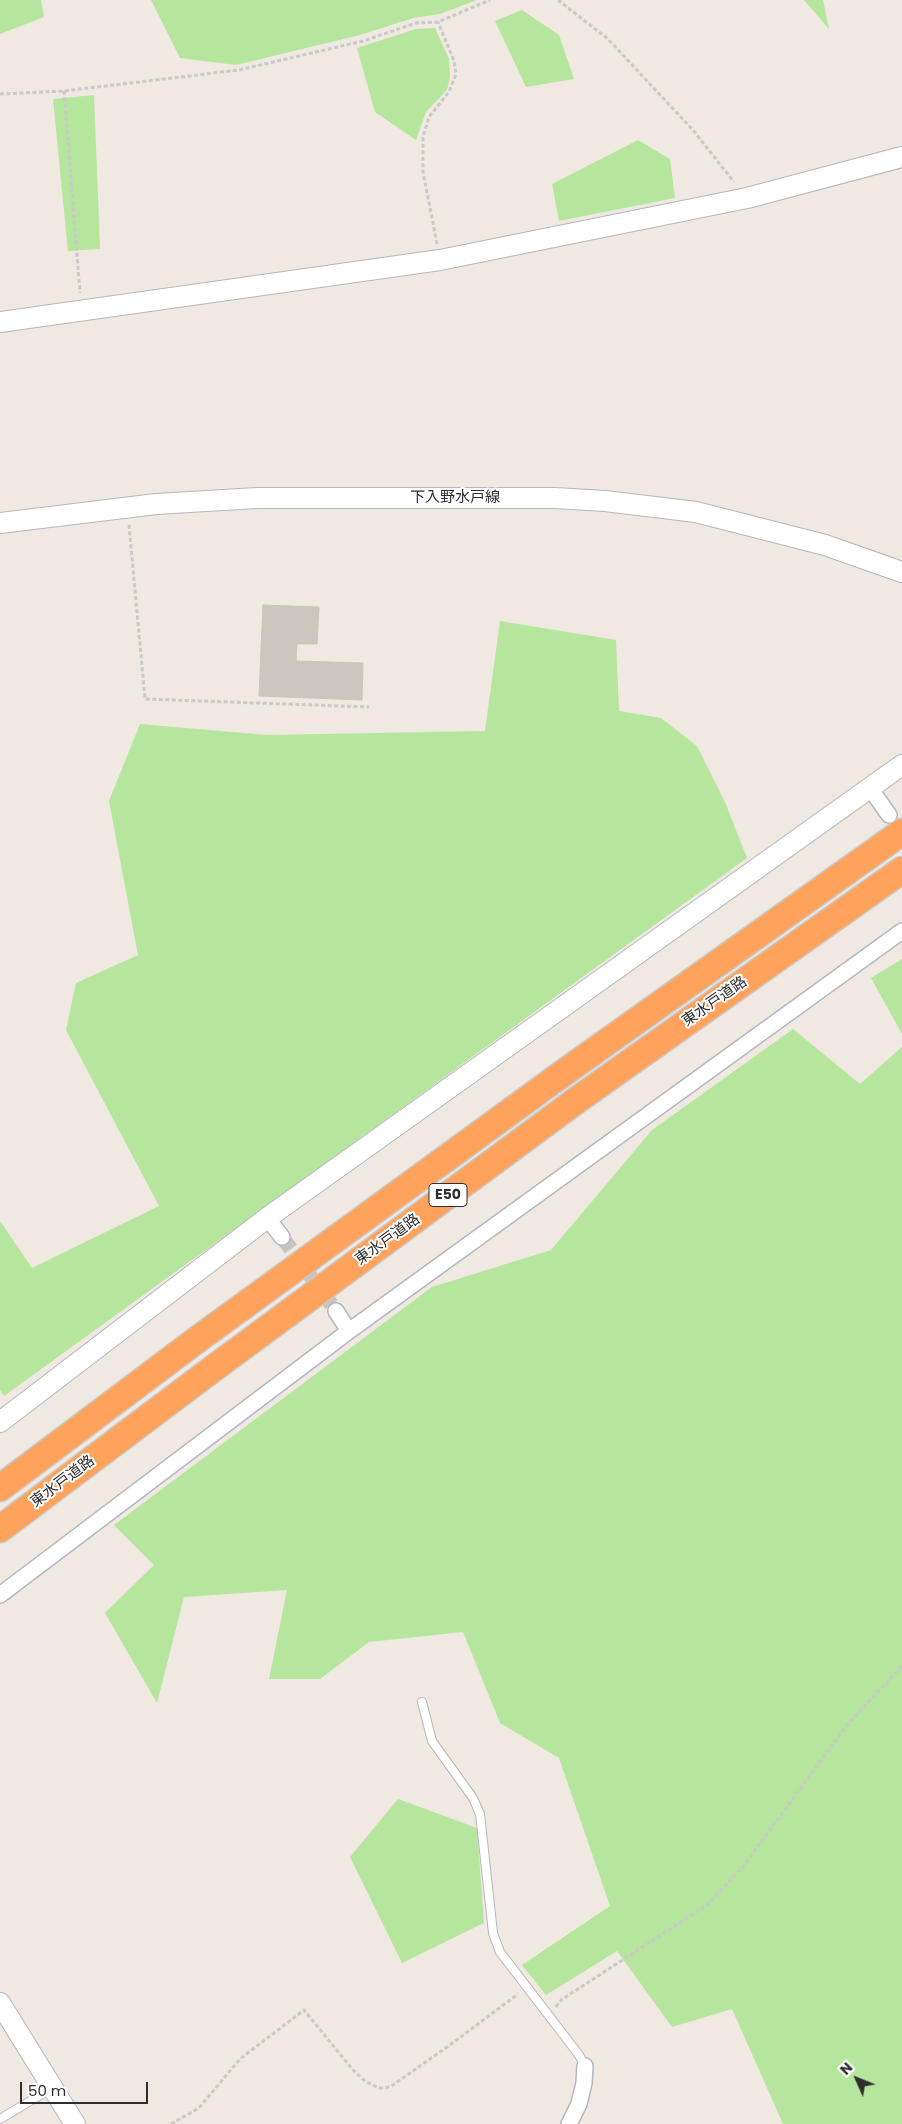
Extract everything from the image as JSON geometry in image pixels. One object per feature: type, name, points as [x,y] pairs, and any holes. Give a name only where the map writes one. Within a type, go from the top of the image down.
[{"type":"highway","name":"東水戸道路","points":[[0,1488],[194,1342],[570,1068],[896,824]]},
{"type":"highway","name":"東水戸道路","points":[[0,1529],[214,1368],[577,1100],[902,870]]},
{"type":"street","points":[[0,322],[440,260],[747,198],[902,157]]},
{"type":"street","name":"下入野水戸線","points":[[0,523],[127,507],[257,498],[555,498],[605,501],[696,512],[825,545],[902,572]]},
{"type":"street","points":[[0,1422],[267,1218],[902,765]]},
{"type":"street","points":[[870,788],[896,824]]},
{"type":"street","points":[[0,1595],[349,1331],[902,931]]},
{"type":"street","points":[[267,1218],[282,1237]]},
{"type":"street","points":[[336,1311],[349,1331]]},
{"type":"street","points":[[0,2002],[75,2124]]},
{"type":"street","points":[[569,2124],[578,2104],[584,2083],[585,2066]]},
{"type":"lane","points":[[422,1702],[432,1741],[473,1798],[480,1814],[493,1933],[500,1952],[579,2055],[585,2066]]},
{"type":"lane","points":[[0,2118],[52,2088]]},
{"type":"path","points":[[0,94],[64,91],[239,70],[363,41],[416,23],[438,22],[490,0]]},
{"type":"path","points":[[558,0],[608,38],[692,129],[747,198]]},
{"type":"path","points":[[438,22],[454,61],[456,74],[450,92],[428,117],[423,137],[423,172],[440,260]]},
{"type":"path","points":[[64,91],[82,311]]},
{"type":"path","points":[[127,507],[145,699],[369,707]]},
{"type":"path","points":[[549,2017],[562,2000],[706,1905],[742,1868],[847,1725],[902,1666]]},
{"type":"path","points":[[171,2124],[199,2108],[240,2059],[304,2010],[353,2070],[365,2081],[379,2088],[390,2087],[443,2051],[527,1988]]},
{"type":"green space","points":[[0,0],[41,0],[44,17],[0,34]]},
{"type":"green space","points":[[151,0],[477,0],[440,14],[413,18],[360,35],[236,65],[180,58]]},
{"type":"green space","points":[[804,0],[823,0],[829,29]]},
{"type":"green space","points":[[522,10],[559,35],[574,79],[526,87],[495,21]]},
{"type":"green space","points":[[435,28],[449,59],[450,77],[447,90],[426,112],[416,140],[375,112],[357,48],[416,29]]},
{"type":"green space","points":[[94,95],[100,249],[68,251],[53,99]]},
{"type":"green space","points":[[638,140],[670,159],[675,198],[559,221],[552,184]]},
{"type":"green space","points":[[500,621],[616,640],[619,711],[661,718],[697,746],[725,802],[747,858],[4,1396],[0,1390],[0,1221],[32,1268],[159,1206],[66,1030],[76,983],[138,955],[109,801],[140,724],[267,735],[485,731]]},
{"type":"green space","points":[[902,959],[902,1034],[871,978]]},
{"type":"green space","points":[[793,1029],[860,1084],[902,1047],[902,2124],[783,2124],[732,2009],[672,2027],[617,1951],[546,1995],[522,1965],[610,1906],[559,1758],[500,1723],[463,1632],[369,1642],[320,1679],[269,1679],[287,1590],[184,1597],[157,1703],[105,1613],[154,1565],[114,1525],[432,1287],[551,1250],[652,1130]]},
{"type":"green space","points":[[398,1799],[477,1828],[484,1923],[402,1963],[350,1857]]},
{"type":"building","points":[[263,605],[319,607],[317,644],[297,644],[296,661],[363,663],[362,700],[259,696]]},
{"type":"tunnel","points":[[282,1237],[336,1311]]}]
